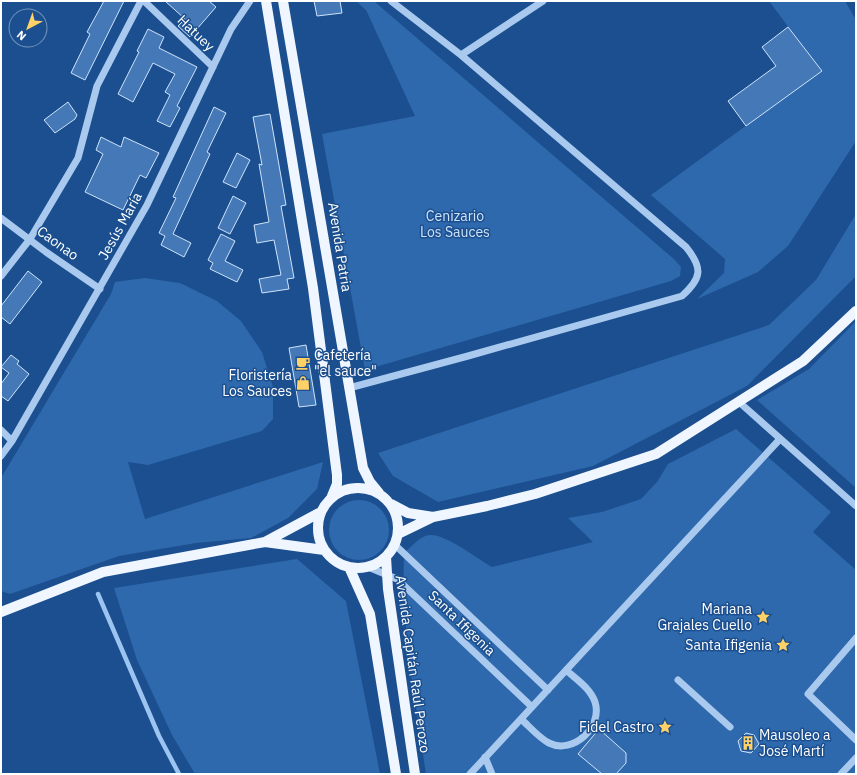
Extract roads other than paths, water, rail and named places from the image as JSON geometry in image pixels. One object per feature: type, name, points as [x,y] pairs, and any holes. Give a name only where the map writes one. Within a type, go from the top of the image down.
[{"type":"main road","points":[[1,612],[103,572],[265,542],[319,514],[332,496],[337,484],[338,475],[329,420],[313,288],[266,1]]},
{"type":"main road","name":"Avenida Patria","points":[[283,1],[363,468],[370,482],[379,493]]},
{"type":"main road","points":[[398,534],[433,516],[487,506],[535,494],[656,454],[803,361],[856,311]]},
{"type":"main road","points":[[332,496],[346,488],[363,487],[379,493],[391,504],[408,513],[433,516]]},
{"type":"main road","points":[[319,514],[317,532],[324,550],[331,559],[350,568],[368,567],[386,557],[398,534],[397,519],[391,504]]},
{"type":"main road","points":[[265,542],[324,550]]},
{"type":"main road","name":"Avenida Capitán Raúl Perozo","points":[[386,557],[386,573],[415,774]]},
{"type":"main road","points":[[350,568],[370,614],[396,774]]},
{"type":"street","name":"Hatuey","points":[[142,1],[212,67]]},
{"type":"street","points":[[1,276],[30,239],[78,158],[97,86],[142,1]]},
{"type":"street","name":"Jesús María","points":[[1,456],[12,440],[100,289],[147,205],[231,29],[250,1]]},
{"type":"street","points":[[349,388],[682,296],[693,286],[699,275],[696,259],[686,247],[461,55],[391,1]]},
{"type":"street","points":[[461,55],[543,1]]},
{"type":"street","name":"Caonao","points":[[1,218],[100,289]]},
{"type":"street","points":[[739,402],[856,506]]},
{"type":"street","points":[[1,430],[12,440]]},
{"type":"street","points":[[470,774],[780,439]]},
{"type":"street","name":"Santa Ifigenia","points":[[394,544],[548,690]]},
{"type":"street","name":"Santa Ifigenia","points":[[368,567],[386,573],[397,579],[532,707]]},
{"type":"street","points":[[856,638],[808,694],[856,740]]},
{"type":"street","points":[[521,719],[548,743],[564,747],[577,742],[589,731],[596,715],[595,702],[586,688],[566,670]]},
{"type":"street","points":[[678,680],[730,727]]},
{"type":"street","points":[[485,757],[492,774]]},
{"type":"street","points":[[841,774],[856,758]]},
{"type":"waterway","points":[[98,594],[159,736],[179,774]]},
{"type":"place","name":"Cafetería \"el sauce\"","points":[[303,363]]},
{"type":"place","name":"Floristería Los Sauces","points":[[303,383]]},
{"type":"place","name":"Mariana Grajales Cuello","points":[[763,617]]},
{"type":"place","name":"Santa Ifigenia","points":[[783,645]]},
{"type":"place","name":"Fidel Castro","points":[[665,727]]},
{"type":"place","name":"Mausoleo a José Martí","points":[[748,743]]},
{"type":"park label","name":"Cenizario Los Sauces","points":[[455,224]]}]
